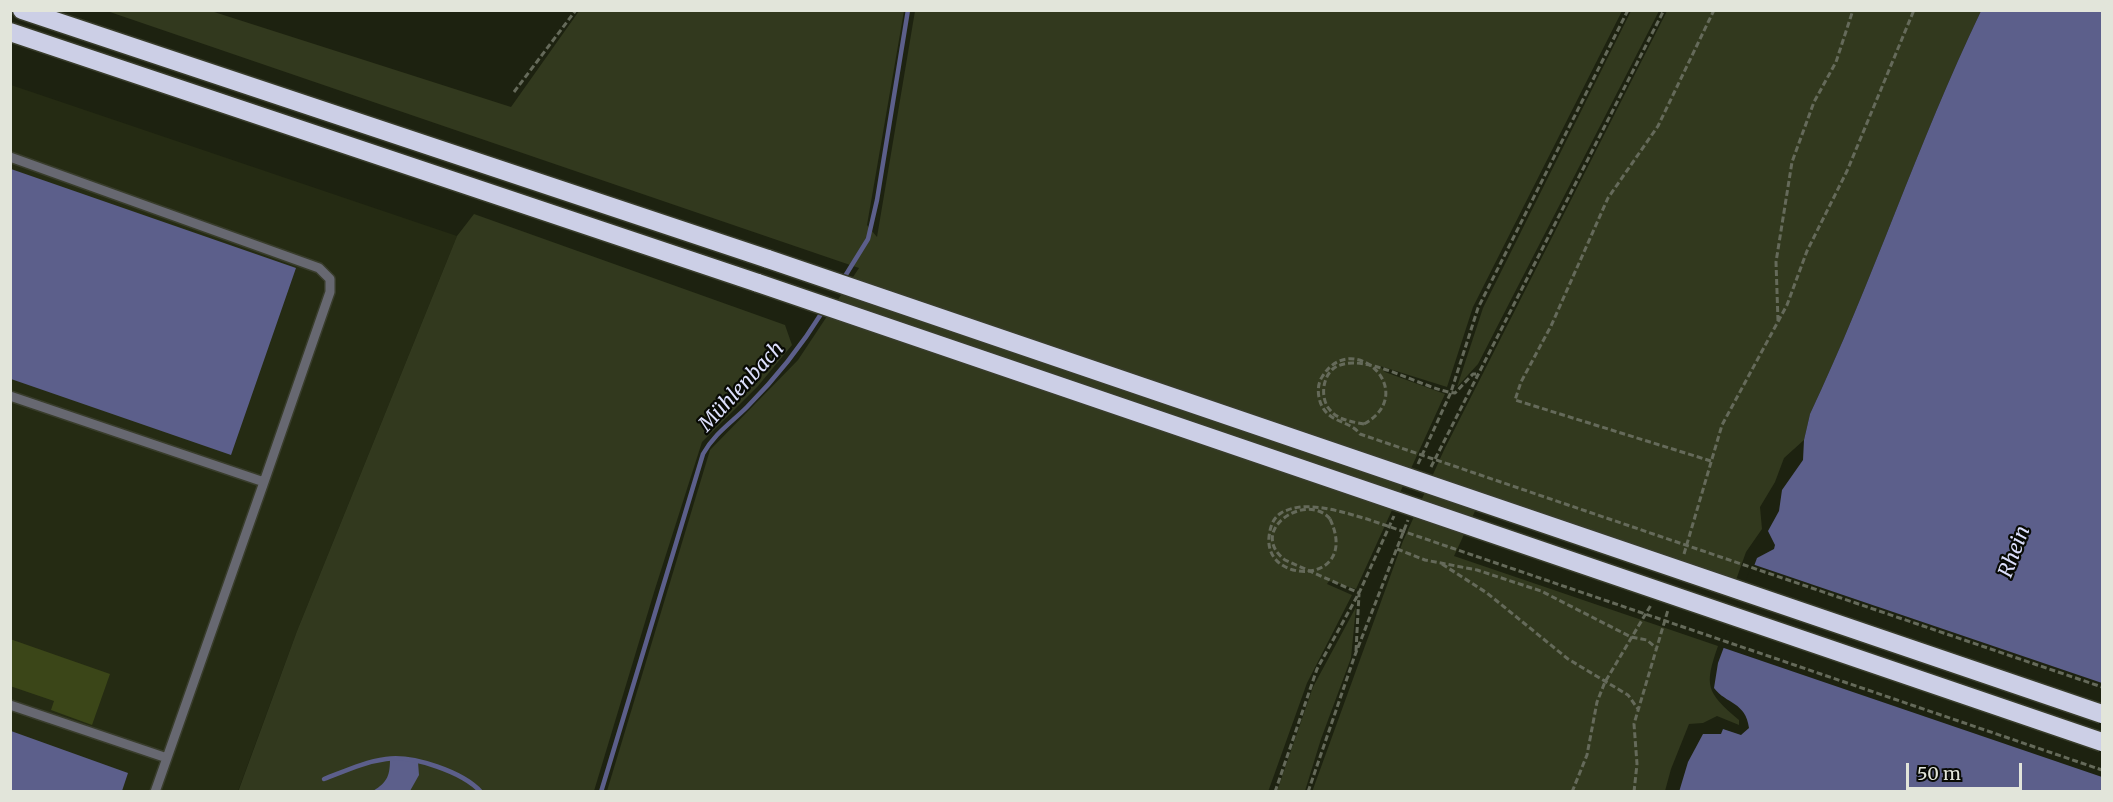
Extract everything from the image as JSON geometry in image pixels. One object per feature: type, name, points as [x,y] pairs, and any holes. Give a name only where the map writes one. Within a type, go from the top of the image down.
[{"type":"highway","points":[[22,10],[768,260],[2103,714]]},
{"type":"highway","points":[[10,32],[758,283],[2103,742]]},
{"type":"lane","points":[[10,157],[319,268],[330,279],[330,292],[155,792]]},
{"type":"lane","points":[[10,396],[264,482]]},
{"type":"lane","points":[[10,705],[167,758]]},
{"type":"path","points":[[514,92],[576,10]]},
{"type":"path","points":[[1451,392],[1478,308],[1628,10]]},
{"type":"path","points":[[1664,10],[1478,374],[1473,374],[1455,393],[1451,392],[1367,365],[1353,362],[1333,369],[1325,379],[1323,394],[1330,410],[1347,421],[1364,424],[1382,409],[1386,395],[1380,373],[1371,364],[1358,360],[1344,360],[1328,368],[1319,380],[1318,393],[1322,407],[1331,419],[1356,429],[1360,434],[2103,687]]},
{"type":"path","points":[[1711,461],[1515,400],[1521,382],[1551,326],[1608,198],[1658,126],[1714,10]]},
{"type":"path","points":[[1778,322],[1776,262],[1792,162],[1814,102],[1836,62],[1852,10]]},
{"type":"path","points":[[1681,563],[1722,425],[1778,322],[1807,251],[1846,171],[1914,10]]},
{"type":"path","points":[[1359,593],[1303,569],[1278,555],[1272,542],[1277,523],[1289,514],[1305,510],[1320,511],[1330,519],[1337,536],[1336,547],[1326,565],[1314,572],[1300,573],[1288,569],[1278,561],[1268,543],[1270,526],[1279,514],[1294,508],[1334,510],[1367,519],[2103,770]]},
{"type":"path","points":[[1396,549],[1440,563],[1477,570],[1541,591],[1631,637],[1647,640],[1656,648]]},
{"type":"path","points":[[1440,563],[1487,592],[1568,659],[1628,696],[1638,710]]},
{"type":"path","points":[[1308,792],[1355,655],[1359,593]]},
{"type":"path","points":[[1275,792],[1317,669],[1359,593]]},
{"type":"path","points":[[1634,792],[1637,764],[1634,724],[1669,605]]},
{"type":"path","points":[[1572,792],[1587,755],[1597,702],[1605,682],[1631,637]]},
{"type":"shaded area","points":[[107,11],[211,11],[511,107],[579,11],[904,11],[867,225],[877,237],[915,11],[1622,11],[1473,307],[1447,387],[1380,366],[1385,372],[1445,394],[1356,589],[1329,581],[1327,584],[1352,595],[1307,683],[1268,792],[607,791],[710,450],[798,360],[859,268]]},
{"type":"shaded area","points":[[1631,11],[1659,11],[1478,364],[1457,387],[1483,308]]},
{"type":"shaded area","points":[[1667,11],[1981,11],[1958,60],[1833,364],[1810,414],[1804,440],[1784,458],[1775,482],[1760,507],[1762,529],[1746,552],[1736,580],[1483,494],[1454,556],[1718,646],[1711,670],[1711,688],[1720,702],[1739,720],[1739,725],[1717,716],[1703,723],[1689,724],[1665,791],[1312,792],[1403,541],[1444,450]]},
{"type":"shaded area","points":[[11,85],[457,236],[297,631],[238,791],[11,792]]},
{"type":"shaded area","points":[[474,214],[785,325],[792,345],[758,386],[702,442],[594,791],[238,792],[297,631],[457,236]]},
{"type":"shaded area","points":[[1356,607],[1351,658],[1321,739],[1305,791],[1277,791],[1313,687]]},
{"type":"water","name":"Rhein","points":[[1981,11],[2102,11],[2102,791],[1679,792],[1688,762],[1703,734],[1721,734],[1723,729],[1741,735],[1749,728],[1747,719],[1740,708],[1714,688],[1718,663],[1757,558],[1774,549],[1775,545],[1768,531],[1779,511],[1782,490],[1803,460],[1804,440],[1810,414],[1833,364],[1958,60]]},
{"type":"water","points":[[11,169],[296,268],[231,455],[11,379]]},
{"type":"water","points":[[11,731],[128,773],[122,791],[11,791]]},
{"type":"water","points":[[390,758],[418,762],[419,775],[410,791],[373,791],[387,778]]},
{"type":"pier","points":[[1752,564],[2102,683],[2102,777],[1721,647]]},
{"type":"building","points":[[10,639],[110,674],[92,725],[51,710],[54,701],[10,686]]},
{"type":"waterway","name":"Mühlenbach","points":[[842,281],[868,239],[877,200],[908,10]]},
{"type":"waterway","name":"Mühlenbach","points":[[601,792],[703,454],[718,434],[758,396],[778,373],[823,311]]},
{"type":"waterway","points":[[324,779],[370,762],[397,758],[437,766],[462,778],[481,792]]}]
